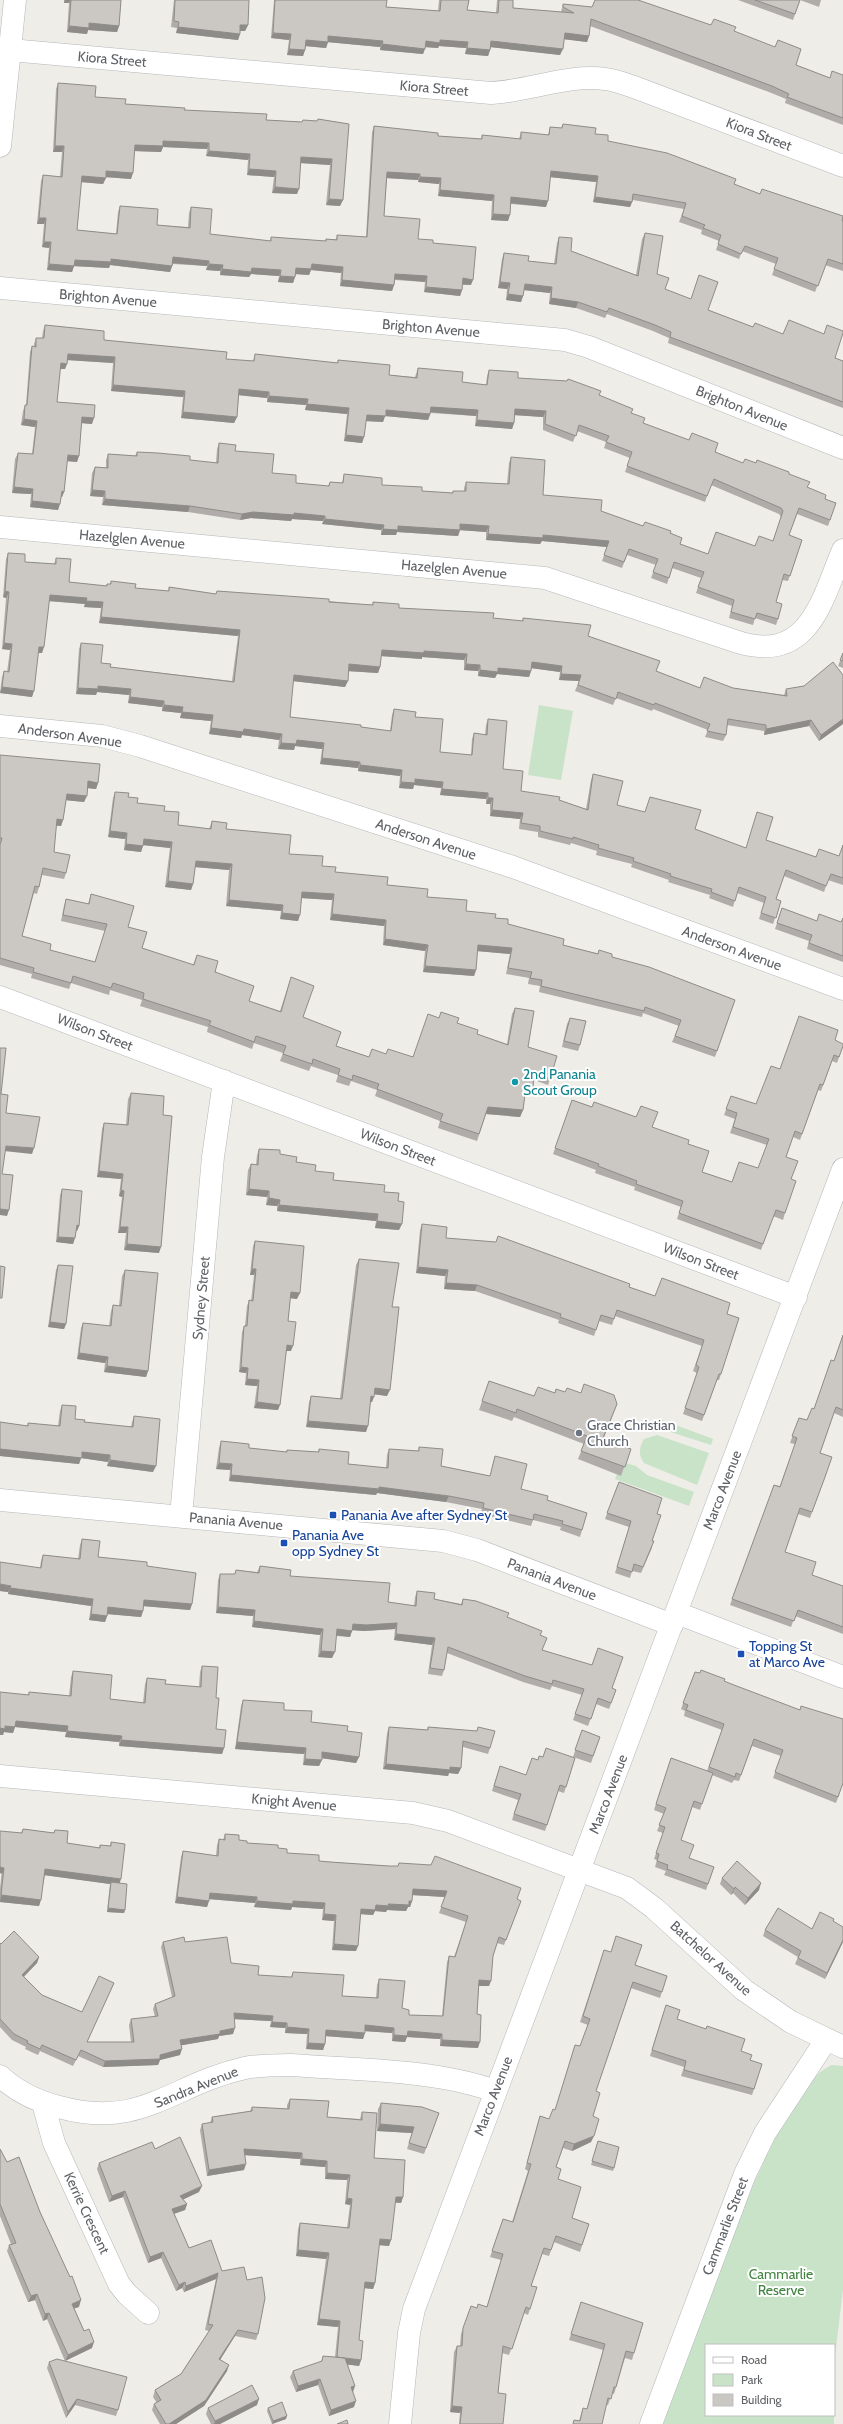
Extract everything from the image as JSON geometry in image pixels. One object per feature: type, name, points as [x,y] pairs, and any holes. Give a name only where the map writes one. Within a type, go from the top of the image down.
[{"type":"street","points":[[0,146],[15,0]]},
{"type":"street","name":"Kiora Street","points":[[10,50],[477,92],[506,92],[582,78],[604,79],[634,88],[843,166]]},
{"type":"street","name":"Brighton Avenue","points":[[0,288],[565,340],[589,347],[843,448]]},
{"type":"street","name":"Hazelglen Avenue","points":[[0,527],[545,578],[741,643],[766,648],[779,646],[802,633],[814,615],[843,550]]},
{"type":"street","name":"Anderson Avenue","points":[[0,726],[102,736],[140,746],[514,867],[843,989]]},
{"type":"street","name":"Wilson Street","points":[[0,997],[796,1297]]},
{"type":"street","name":"Sydney Street","points":[[181,1516],[213,1157],[224,1081]]},
{"type":"street","name":"Marco Avenue","points":[[400,2424],[409,2333],[414,2309],[495,2091],[675,1619],[843,1169]]},
{"type":"street","name":"Panania Avenue","points":[[0,1500],[424,1539],[459,1544],[843,1676]]},
{"type":"street","name":"Knight Avenue","points":[[0,1776],[413,1813],[448,1821],[579,1870]]},
{"type":"street","name":"Batchelor Avenue","points":[[579,1870],[627,1888],[654,1908],[744,1990],[791,2022],[834,2044]]},
{"type":"street","name":"Cammarlie Street","points":[[651,2424],[745,2174],[765,2133],[834,2044]]},
{"type":"street","name":"Sandra Avenue","points":[[0,2076],[14,2088],[43,2103],[86,2113],[124,2113],[160,2102],[223,2075],[245,2068],[267,2065],[291,2064],[438,2076],[464,2080],[495,2091]]},
{"type":"street","name":"Kerrie Crescent","points":[[43,2103],[54,2143],[119,2284],[126,2294],[148,2313]]},
{"type":"green space","points":[[539,705],[573,711],[561,780],[528,775]]},
{"type":"green space","points":[[657,1418],[713,1439],[711,1445],[655,1427]]},
{"type":"green space","points":[[657,1435],[709,1453],[697,1485],[644,1463],[640,1454],[642,1442],[644,1439]]},
{"type":"green space","points":[[626,1463],[636,1466],[647,1475],[694,1492],[689,1506],[615,1479],[617,1474],[621,1476]]},
{"type":"green space","name":"Cammarlie Reserve","points":[[832,2065],[843,2066],[843,2289],[835,2357],[835,2344],[705,2344],[705,2416],[834,2416],[834,2424],[662,2424],[712,2287],[760,2170],[785,2120],[810,2083]]},
{"type":"building","points":[[71,0],[121,0],[119,26],[89,23],[89,28],[69,26]]},
{"type":"building","points":[[175,0],[249,0],[248,25],[240,25],[240,34],[178,27],[179,22],[174,21]]},
{"type":"building","points":[[275,0],[387,0],[386,7],[440,11],[441,0],[469,0],[467,10],[498,13],[499,0],[513,0],[513,8],[574,13],[563,7],[563,4],[592,7],[595,0],[638,0],[711,25],[714,19],[736,27],[734,31],[775,47],[778,40],[801,49],[796,65],[830,78],[832,71],[843,75],[843,118],[787,97],[789,94],[772,86],[591,19],[589,36],[565,33],[563,49],[491,41],[490,50],[467,48],[468,42],[440,40],[440,43],[426,41],[425,49],[382,44],[383,41],[328,36],[328,42],[306,40],[305,50],[289,49],[291,34],[273,33]]},
{"type":"building","points":[[755,0],[800,0],[795,14]]},
{"type":"building","points":[[58,83],[96,86],[95,97],[126,99],[125,104],[185,108],[184,110],[267,114],[266,120],[302,122],[303,120],[317,121],[318,119],[349,124],[343,200],[329,199],[332,159],[301,157],[299,189],[275,187],[276,171],[249,169],[250,154],[209,151],[209,143],[163,141],[163,146],[135,145],[133,173],[106,171],[106,178],[82,176],[77,230],[117,234],[120,206],[158,209],[157,225],[190,228],[191,207],[212,209],[210,234],[271,241],[271,237],[326,241],[326,239],[337,240],[337,235],[367,237],[374,126],[438,133],[438,136],[482,139],[482,135],[521,139],[521,132],[549,135],[550,127],[562,128],[563,124],[596,128],[595,134],[608,135],[608,141],[667,153],[736,179],[734,184],[760,194],[762,189],[843,216],[843,264],[828,259],[818,286],[774,269],[778,258],[745,246],[741,254],[718,244],[721,235],[703,228],[705,225],[682,216],[686,203],[633,194],[632,202],[595,197],[598,176],[551,171],[548,201],[511,197],[510,215],[493,214],[494,195],[440,190],[441,178],[420,177],[420,174],[387,172],[384,216],[420,219],[418,239],[433,240],[433,243],[476,247],[473,280],[463,278],[462,290],[426,287],[427,276],[395,274],[394,285],[342,280],[343,267],[312,264],[311,269],[296,268],[295,277],[280,276],[281,270],[252,268],[251,272],[222,269],[223,265],[209,264],[209,261],[173,257],[172,266],[111,259],[111,262],[75,260],[74,266],[49,264],[51,242],[44,242],[46,218],[39,218],[43,175],[62,177],[64,146],[55,146]]},
{"type":"building","points":[[645,233],[663,236],[657,274],[669,278],[665,289],[691,299],[699,275],[718,282],[708,310],[753,327],[755,323],[783,334],[789,320],[824,334],[827,325],[843,331],[835,358],[843,361],[843,402],[670,337],[671,332],[609,308],[607,312],[578,302],[551,298],[552,287],[525,284],[523,296],[508,294],[510,283],[500,282],[504,253],[529,256],[528,261],[556,264],[559,237],[572,238],[571,251],[638,276]]},
{"type":"building","points":[[45,325],[104,331],[104,340],[227,352],[226,359],[254,361],[255,354],[338,363],[338,360],[390,365],[389,375],[417,378],[418,368],[463,372],[462,382],[487,385],[489,370],[518,372],[518,378],[567,381],[568,379],[601,391],[599,395],[633,409],[631,413],[645,418],[643,423],[689,440],[692,433],[718,443],[715,452],[743,463],[745,459],[756,463],[757,460],[789,472],[789,474],[810,482],[807,487],[826,495],[825,499],[836,503],[830,520],[799,508],[789,535],[802,540],[790,576],[784,574],[776,602],[782,604],[778,619],[757,613],[755,619],[731,612],[734,600],[698,587],[704,572],[674,562],[669,578],[653,572],[658,559],[629,549],[624,562],[604,555],[609,541],[543,535],[543,538],[488,534],[489,526],[460,524],[460,530],[398,526],[398,530],[383,529],[384,525],[325,519],[325,516],[294,513],[294,515],[253,512],[242,514],[190,506],[105,499],[105,491],[92,490],[95,467],[108,468],[108,454],[137,456],[137,452],[158,453],[190,456],[190,460],[218,463],[219,443],[236,445],[235,451],[274,454],[272,473],[296,475],[296,483],[329,486],[330,482],[343,483],[344,474],[382,478],[382,485],[422,487],[422,491],[453,493],[453,491],[466,491],[466,482],[509,484],[511,457],[545,460],[543,495],[602,500],[601,511],[643,526],[645,522],[671,531],[670,533],[682,538],[680,544],[708,554],[716,532],[755,546],[759,536],[773,541],[783,511],[781,508],[714,479],[707,496],[627,466],[632,452],[606,442],[609,436],[579,425],[576,436],[545,424],[546,411],[515,409],[514,423],[477,420],[478,410],[431,407],[430,414],[386,410],[386,416],[367,415],[364,437],[346,435],[349,408],[307,404],[308,399],[269,396],[269,392],[239,389],[237,417],[183,412],[185,391],[113,385],[115,357],[68,354],[67,364],[61,363],[57,402],[95,405],[94,418],[82,417],[79,456],[68,455],[64,492],[62,491],[60,504],[32,501],[33,489],[14,487],[18,453],[33,454],[37,421],[24,419],[25,405],[27,405],[32,346],[36,347],[36,338],[44,338]]},
{"type":"building","points":[[8,553],[25,554],[25,562],[56,564],[56,558],[71,559],[69,582],[107,586],[107,584],[111,584],[111,581],[136,584],[135,588],[169,591],[169,587],[216,594],[217,591],[329,599],[329,602],[373,605],[373,602],[399,604],[399,608],[494,613],[493,618],[523,621],[523,618],[591,625],[588,636],[660,661],[656,671],[700,688],[704,677],[733,688],[787,696],[786,689],[804,686],[833,662],[843,675],[843,719],[821,735],[811,720],[766,729],[766,725],[728,719],[726,735],[707,731],[710,724],[655,703],[654,705],[618,692],[616,699],[578,685],[581,675],[561,674],[562,666],[532,662],[531,671],[498,668],[498,672],[480,670],[480,665],[466,664],[467,654],[424,651],[424,653],[382,650],[380,667],[349,664],[348,681],[294,675],[290,717],[361,725],[361,727],[391,731],[394,709],[416,712],[415,717],[443,719],[440,752],[472,755],[474,733],[487,735],[488,719],[507,721],[503,769],[523,771],[521,791],[560,797],[559,800],[588,810],[593,774],[623,781],[617,805],[645,812],[650,797],[701,810],[695,829],[746,848],[757,812],[773,817],[766,840],[816,857],[819,849],[839,856],[843,845],[843,878],[831,874],[826,886],[786,870],[776,899],[781,901],[776,918],[761,913],[766,897],[739,887],[735,901],[711,892],[712,889],[670,876],[671,874],[633,861],[634,858],[598,848],[599,845],[573,837],[573,839],[540,831],[540,826],[521,823],[523,813],[492,810],[493,798],[488,798],[488,793],[442,789],[443,782],[415,779],[415,783],[401,782],[402,770],[360,765],[360,762],[322,758],[324,743],[297,740],[296,744],[281,743],[282,734],[244,729],[243,732],[211,728],[213,715],[182,712],[183,707],[164,705],[164,701],[130,697],[131,689],[98,686],[98,689],[78,688],[81,643],[103,645],[101,663],[111,664],[110,667],[234,682],[240,630],[101,617],[103,602],[86,601],[87,598],[50,595],[44,647],[39,647],[34,691],[2,687],[4,671],[9,672],[12,644],[4,643],[9,592],[5,591]]},
{"type":"building","points":[[843,653],[843,661],[840,660]]},
{"type":"building","points":[[0,755],[100,764],[98,783],[88,781],[87,796],[67,794],[63,820],[57,819],[54,852],[70,855],[66,873],[43,868],[39,887],[35,886],[22,936],[51,944],[50,950],[95,962],[107,924],[63,915],[66,899],[89,904],[91,894],[134,906],[128,927],[147,932],[142,948],[194,965],[197,955],[218,961],[215,972],[254,986],[249,1001],[281,1012],[291,977],[314,986],[303,1017],[341,1032],[336,1046],[369,1057],[372,1049],[386,1054],[388,1049],[413,1057],[428,1014],[439,1018],[441,1012],[459,1018],[457,1023],[478,1030],[477,1034],[508,1045],[515,1008],[534,1011],[528,1047],[557,1056],[550,1079],[534,1073],[533,1088],[526,1087],[523,1110],[488,1107],[479,1134],[440,1121],[443,1114],[377,1089],[379,1084],[353,1075],[352,1080],[338,1075],[340,1069],[313,1059],[312,1064],[283,1054],[286,1046],[256,1036],[254,1042],[209,1025],[211,1021],[143,999],[144,993],[113,983],[111,988],[73,976],[71,983],[33,972],[34,968],[0,958],[0,845],[2,838],[0,838]]},
{"type":"building","points":[[115,792],[129,793],[128,797],[138,798],[137,803],[165,806],[164,811],[179,812],[178,825],[211,829],[212,821],[227,823],[226,829],[291,835],[289,854],[323,856],[322,866],[336,867],[335,872],[388,877],[387,885],[428,889],[427,897],[467,900],[466,911],[496,914],[495,918],[508,919],[508,924],[564,939],[563,945],[598,954],[599,950],[612,954],[612,957],[649,967],[735,1000],[717,1051],[675,1036],[681,1020],[645,1007],[644,1011],[541,986],[542,980],[530,978],[532,972],[508,968],[512,948],[478,945],[476,970],[425,966],[428,945],[385,939],[386,920],[332,914],[334,894],[302,892],[300,915],[282,913],[283,905],[229,900],[232,864],[196,861],[193,884],[168,881],[172,842],[144,839],[143,846],[126,844],[127,833],[110,831]]},
{"type":"building","points":[[782,908],[817,921],[819,914],[841,922],[843,918],[843,956],[809,943],[812,935],[777,923]]},
{"type":"building","points":[[799,1016],[838,1030],[835,1040],[843,1044],[843,1046],[839,1057],[834,1055],[823,1085],[820,1084],[802,1134],[795,1131],[786,1157],[798,1161],[791,1179],[796,1181],[785,1213],[776,1210],[763,1244],[679,1213],[683,1201],[636,1184],[637,1181],[598,1166],[599,1164],[555,1148],[572,1100],[592,1107],[594,1102],[636,1117],[641,1106],[658,1112],[652,1127],[689,1140],[688,1144],[709,1151],[702,1172],[732,1182],[739,1162],[758,1168],[769,1139],[733,1127],[737,1113],[726,1109],[731,1096],[756,1104],[771,1066],[780,1069]]},
{"type":"building","points":[[570,1018],[586,1021],[580,1045],[564,1041]]},
{"type":"building","points":[[0,1048],[6,1048],[1,1094],[8,1095],[6,1113],[40,1117],[34,1148],[6,1146],[2,1174],[13,1175],[9,1210],[0,1209]]},
{"type":"building","points":[[131,1093],[164,1096],[163,1115],[172,1116],[161,1247],[127,1244],[128,1227],[120,1227],[124,1191],[121,1190],[123,1174],[99,1171],[104,1123],[128,1125]]},
{"type":"building","points":[[259,1149],[280,1150],[280,1154],[297,1157],[296,1162],[316,1165],[315,1171],[334,1173],[333,1180],[385,1185],[384,1192],[399,1193],[398,1201],[404,1202],[402,1224],[377,1221],[378,1214],[279,1205],[280,1200],[269,1198],[269,1191],[249,1189],[251,1164],[258,1165]]},
{"type":"building","points":[[62,1189],[82,1191],[79,1226],[77,1225],[75,1238],[58,1237]]},
{"type":"building","points":[[422,1224],[447,1227],[446,1238],[496,1242],[498,1236],[630,1284],[629,1287],[655,1296],[662,1278],[730,1303],[727,1314],[739,1318],[721,1374],[719,1374],[704,1415],[685,1408],[699,1367],[696,1365],[704,1340],[617,1310],[614,1319],[601,1315],[596,1330],[560,1317],[561,1314],[477,1285],[446,1283],[448,1270],[418,1267]]},
{"type":"building","points":[[255,1241],[304,1246],[300,1293],[291,1292],[288,1321],[296,1322],[293,1346],[287,1345],[280,1405],[257,1402],[259,1380],[247,1379],[248,1368],[241,1367],[244,1326],[247,1326],[249,1300],[253,1301],[256,1269],[252,1269]]},
{"type":"building","points":[[359,1259],[399,1263],[392,1307],[399,1307],[390,1390],[375,1388],[374,1397],[371,1396],[368,1426],[308,1421],[311,1396],[342,1399]]},
{"type":"building","points":[[58,1265],[73,1266],[66,1324],[50,1322]]},
{"type":"building","points":[[0,1266],[5,1267],[2,1298],[0,1298]]},
{"type":"building","points":[[125,1270],[158,1273],[148,1371],[107,1366],[108,1357],[79,1353],[83,1323],[111,1326],[113,1305],[121,1306]]},
{"type":"building","points":[[843,1335],[843,1410],[836,1407],[820,1453],[832,1457],[812,1512],[800,1508],[785,1552],[816,1562],[812,1575],[843,1586],[843,1627],[798,1610],[794,1621],[732,1599],[774,1485],[780,1487],[797,1438],[792,1436],[799,1418],[807,1420],[812,1408],[814,1409],[831,1360],[834,1361]]},
{"type":"building","points":[[489,1381],[534,1396],[538,1387],[555,1393],[556,1389],[565,1392],[567,1388],[581,1393],[584,1384],[614,1395],[617,1404],[603,1438],[631,1449],[625,1467],[581,1451],[587,1436],[517,1409],[516,1413],[482,1401]]},
{"type":"building","points":[[62,1405],[76,1406],[75,1419],[85,1420],[84,1422],[133,1427],[134,1416],[160,1419],[156,1466],[110,1460],[110,1455],[82,1452],[82,1458],[0,1449],[0,1422],[28,1426],[28,1423],[60,1426]]},
{"type":"building","points":[[221,1441],[249,1444],[249,1448],[287,1452],[287,1450],[319,1452],[319,1449],[349,1452],[348,1464],[388,1468],[389,1449],[419,1451],[419,1447],[443,1449],[441,1466],[490,1476],[495,1456],[527,1464],[521,1489],[548,1496],[547,1500],[587,1513],[582,1530],[562,1524],[563,1521],[534,1514],[533,1520],[483,1508],[484,1503],[449,1496],[379,1487],[379,1489],[231,1475],[232,1464],[219,1463]]},
{"type":"building","points":[[619,1482],[662,1498],[657,1514],[661,1515],[652,1541],[654,1541],[643,1567],[634,1564],[632,1572],[617,1567],[631,1521],[607,1513]]},
{"type":"building","points":[[82,1539],[100,1541],[98,1557],[147,1562],[147,1566],[196,1573],[192,1604],[144,1600],[143,1611],[108,1607],[107,1616],[91,1614],[93,1599],[10,1588],[11,1586],[0,1584],[0,1562],[41,1568],[43,1555],[80,1559]]},
{"type":"building","points":[[260,1566],[291,1570],[290,1576],[390,1583],[388,1602],[416,1606],[417,1591],[435,1593],[434,1599],[462,1605],[463,1599],[476,1601],[509,1613],[507,1617],[542,1631],[540,1635],[547,1638],[542,1650],[592,1665],[598,1648],[623,1657],[612,1688],[616,1690],[611,1703],[598,1698],[591,1719],[575,1714],[584,1689],[553,1680],[552,1684],[525,1676],[448,1647],[444,1670],[430,1668],[435,1638],[396,1634],[397,1623],[366,1625],[353,1624],[352,1631],[337,1629],[335,1652],[321,1651],[323,1629],[254,1621],[255,1610],[218,1607],[220,1574],[235,1574],[236,1570],[259,1573]]},
{"type":"building","points":[[202,1666],[218,1667],[216,1698],[219,1698],[216,1729],[226,1730],[224,1748],[121,1740],[122,1736],[67,1731],[68,1726],[16,1721],[15,1727],[5,1726],[5,1729],[0,1728],[0,1692],[29,1695],[29,1692],[71,1696],[73,1671],[112,1675],[110,1699],[145,1703],[147,1678],[166,1680],[165,1684],[201,1687]]},
{"type":"building","points":[[701,1670],[725,1679],[724,1681],[800,1710],[801,1706],[843,1719],[843,1783],[838,1797],[775,1772],[783,1750],[754,1739],[741,1775],[736,1773],[735,1777],[709,1767],[724,1724],[686,1710],[688,1705],[683,1703],[695,1672],[700,1673]]},
{"type":"building","points":[[243,1700],[284,1703],[284,1710],[312,1711],[311,1722],[348,1726],[347,1731],[362,1733],[359,1757],[322,1752],[322,1760],[305,1759],[306,1748],[237,1742]]},
{"type":"building","points":[[389,1727],[428,1730],[428,1727],[477,1731],[478,1727],[495,1731],[490,1748],[463,1741],[461,1768],[450,1767],[450,1770],[386,1764]]},
{"type":"building","points":[[582,1730],[600,1737],[593,1756],[575,1750]]},
{"type":"building","points":[[546,1748],[575,1758],[566,1787],[560,1785],[547,1825],[514,1814],[521,1794],[494,1786],[500,1766],[526,1775],[532,1758],[538,1760],[539,1756],[543,1757]]},
{"type":"building","points":[[671,1758],[713,1773],[702,1804],[694,1801],[681,1840],[694,1845],[689,1858],[714,1867],[708,1884],[667,1869],[668,1865],[657,1861],[659,1854],[656,1853],[665,1827],[659,1825],[666,1808],[656,1804]]},
{"type":"building","points":[[23,1829],[54,1833],[55,1830],[68,1831],[67,1843],[100,1848],[100,1845],[111,1846],[111,1842],[125,1844],[121,1879],[45,1869],[41,1900],[1,1895],[4,1868],[0,1867],[0,1831],[22,1833]]},
{"type":"building","points":[[225,1834],[239,1835],[239,1840],[247,1841],[247,1843],[278,1845],[278,1848],[287,1849],[287,1853],[319,1855],[319,1861],[389,1866],[398,1866],[399,1863],[431,1865],[435,1856],[521,1888],[517,1899],[521,1901],[506,1940],[499,1937],[493,1956],[491,1981],[479,1980],[477,2014],[481,2015],[480,2042],[442,2040],[442,2034],[408,2031],[407,2036],[394,2035],[394,2028],[365,2025],[365,2033],[326,2030],[325,2044],[308,2043],[309,2029],[287,2027],[287,2023],[272,2022],[273,2016],[234,2013],[235,2028],[220,2031],[220,2034],[180,2040],[182,2049],[160,2055],[160,2059],[105,2061],[81,2050],[76,2060],[42,2045],[40,2049],[27,2043],[28,2041],[14,2034],[0,2019],[0,1943],[1,1944],[14,1931],[39,1957],[22,1975],[42,1995],[82,2012],[99,1976],[114,1983],[87,2042],[134,2042],[131,2019],[158,2016],[155,2004],[175,1996],[163,1942],[184,1937],[185,1942],[227,1937],[231,1963],[259,1966],[258,1975],[292,1977],[293,1972],[344,1975],[342,1996],[378,1998],[379,1979],[405,1981],[402,2008],[409,2010],[409,2015],[443,2016],[449,1956],[455,1957],[468,1916],[441,1907],[447,1891],[413,1889],[412,1901],[409,1901],[409,1905],[376,1905],[375,1910],[361,1909],[358,1946],[334,1944],[336,1915],[324,1914],[325,1903],[293,1901],[293,1904],[257,1901],[257,1897],[210,1893],[209,1901],[177,1897],[183,1851],[218,1856],[219,1839],[225,1840]]},
{"type":"building","points":[[737,1861],[761,1883],[748,1898],[735,1887],[734,1889],[722,1878]]},
{"type":"building","points":[[111,1882],[127,1884],[125,1910],[108,1908]]},
{"type":"building","points":[[778,1908],[812,1929],[820,1912],[834,1919],[833,1921],[843,1927],[843,1940],[827,1973],[798,1958],[801,1951],[765,1930]]},
{"type":"building","points":[[616,1936],[642,1945],[635,1965],[667,1976],[662,1992],[633,1982],[596,2091],[600,2093],[593,2116],[599,2119],[594,2136],[574,2144],[565,2141],[556,2167],[561,2169],[558,2179],[581,2187],[572,2218],[589,2224],[582,2245],[556,2236],[551,2250],[544,2248],[531,2286],[537,2287],[530,2309],[526,2307],[512,2349],[503,2346],[498,2393],[506,2394],[503,2424],[460,2424],[462,2407],[452,2406],[457,2346],[462,2346],[463,2328],[471,2306],[477,2308],[478,2304],[487,2307],[503,2254],[492,2251],[503,2219],[513,2222],[531,2164],[527,2163],[540,2116],[549,2119],[553,2109],[555,2110],[575,2045],[580,2046],[590,2019],[583,2016],[604,1950],[611,1952]]},
{"type":"building","points":[[666,2005],[680,2010],[677,2019],[706,2029],[707,2026],[745,2039],[741,2051],[752,2055],[750,2060],[762,2064],[754,2089],[684,2070],[686,2061],[652,2050]]},
{"type":"building","points":[[290,2099],[329,2101],[327,2117],[362,2120],[362,2112],[377,2113],[374,2158],[405,2160],[403,2197],[396,2197],[391,2240],[380,2239],[375,2283],[365,2282],[359,2340],[363,2341],[361,2360],[337,2357],[340,2321],[319,2319],[329,2253],[298,2250],[300,2223],[349,2228],[352,2199],[347,2198],[350,2175],[327,2173],[327,2161],[302,2159],[302,2153],[244,2149],[246,2164],[209,2170],[202,2124],[213,2122],[212,2117],[252,2111],[252,2107],[289,2109]]},
{"type":"building","points":[[381,2103],[422,2107],[439,2113],[426,2148],[409,2143],[414,2127],[380,2124]]},
{"type":"building","points":[[180,2137],[202,2186],[180,2196],[187,2204],[172,2209],[189,2248],[211,2240],[222,2271],[244,2267],[247,2280],[262,2277],[265,2298],[258,2334],[238,2330],[219,2359],[229,2365],[206,2400],[169,2424],[166,2424],[154,2404],[161,2400],[155,2390],[181,2374],[213,2325],[208,2324],[218,2273],[186,2286],[185,2282],[179,2285],[163,2252],[150,2257],[125,2191],[112,2196],[99,2163],[152,2142],[155,2149]]},
{"type":"building","points":[[598,2141],[619,2147],[614,2168],[592,2161]]},
{"type":"building","points":[[0,2149],[7,2162],[19,2157],[40,2212],[70,2277],[72,2276],[81,2300],[72,2304],[84,2331],[89,2329],[94,2342],[68,2355],[49,2313],[45,2314],[37,2294],[31,2296],[9,2245],[16,2243],[0,2204]]},
{"type":"building","points":[[581,2302],[643,2323],[634,2353],[626,2351],[616,2387],[614,2387],[611,2399],[608,2398],[602,2424],[573,2424],[574,2420],[580,2421],[583,2408],[587,2409],[605,2344],[571,2334]]},
{"type":"building","points":[[323,2356],[345,2358],[355,2386],[351,2387],[356,2401],[331,2410],[320,2379],[298,2386],[293,2371],[322,2361]]},
{"type":"building","points":[[57,2359],[127,2377],[118,2410],[77,2399],[68,2412],[49,2362]]},
{"type":"building","points":[[252,2385],[259,2399],[215,2421],[208,2408]]},
{"type":"building","points":[[282,2402],[287,2416],[273,2421],[268,2408]]},
{"type":"building","points":[[347,2420],[348,2424],[337,2424]]},
{"type":"place","name":"2nd Panania Scout Group","points":[[515,1082]]},
{"type":"place","name":"Grace Christian Church","points":[[579,1433]]},
{"type":"place","name":"Panania Ave after Sydney St","points":[[333,1515]]},
{"type":"place","name":"Panania Ave opp Sydney St","points":[[284,1543]]},
{"type":"place","name":"Topping St at Marco Ave","points":[[741,1654]]}]
